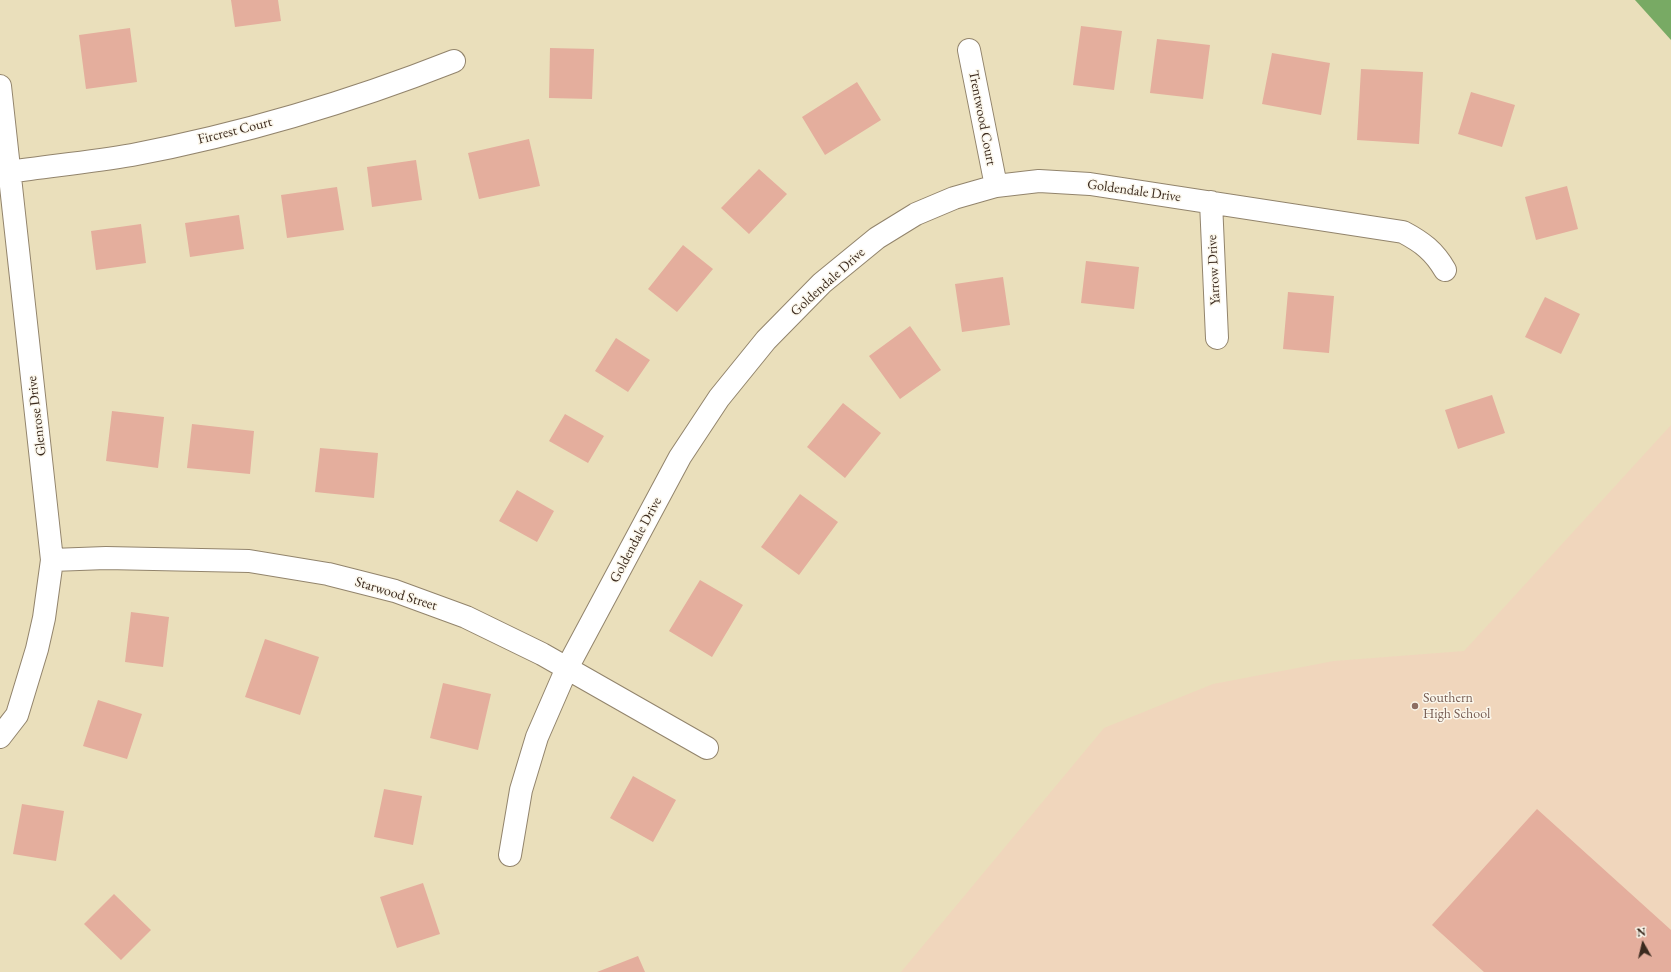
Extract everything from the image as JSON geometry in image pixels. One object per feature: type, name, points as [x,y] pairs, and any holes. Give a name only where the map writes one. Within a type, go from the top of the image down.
[{"type":"street","name":"Trentwood Court","points":[[969,50],[996,186]]},
{"type":"street","name":"Fircrest Court","points":[[9,172],[131,155],[230,134],[318,109],[454,61]]},
{"type":"street","name":"Glenrose Drive","points":[[0,86],[52,560],[44,618],[37,649],[17,715],[0,737]]},
{"type":"street","name":"Goldendale Drive","points":[[510,855],[521,790],[537,737],[567,668],[680,457],[719,398],[766,340],[822,283],[877,238],[916,214],[954,198],[996,186],[1039,181],[1090,184],[1403,232],[1424,244],[1438,257],[1445,270]]},
{"type":"street","name":"Yarrow Drive","points":[[1210,202],[1217,338]]},
{"type":"street","name":"Starwood Street","points":[[52,560],[106,558],[249,561],[328,574],[395,591],[466,616],[542,654],[707,748]]},
{"type":"shaded area","name":"Southern High School","points":[[1671,425],[1671,972],[901,972],[1104,728],[1213,684],[1334,661],[1464,651]]},
{"type":"green space","points":[[1635,0],[1671,0],[1671,40]]},
{"type":"building","points":[[231,0],[278,0],[281,21],[235,27]]},
{"type":"building","points":[[1081,26],[1122,31],[1114,90],[1073,85]]},
{"type":"building","points":[[130,28],[137,82],[86,89],[79,35]]},
{"type":"building","points":[[1157,39],[1210,45],[1203,99],[1150,93]]},
{"type":"building","points":[[550,48],[594,49],[592,99],[549,98]]},
{"type":"building","points":[[1272,53],[1330,63],[1321,115],[1262,104]]},
{"type":"building","points":[[1361,69],[1423,72],[1419,144],[1357,140]]},
{"type":"building","points":[[857,82],[881,120],[825,155],[802,117]]},
{"type":"building","points":[[1471,92],[1515,105],[1502,147],[1458,134]]},
{"type":"building","points":[[529,139],[540,186],[479,199],[468,153]]},
{"type":"building","points":[[416,160],[422,200],[372,207],[367,167]]},
{"type":"building","points":[[759,169],[787,194],[749,234],[721,208]]},
{"type":"building","points":[[1567,186],[1578,229],[1536,240],[1525,197]]},
{"type":"building","points":[[337,187],[344,230],[287,238],[281,195]]},
{"type":"building","points":[[239,215],[244,249],[190,257],[185,223]]},
{"type":"building","points":[[141,224],[146,263],[96,270],[91,231]]},
{"type":"building","points":[[683,245],[713,269],[677,312],[648,289]]},
{"type":"building","points":[[1086,261],[1139,267],[1134,309],[1081,303]]},
{"type":"building","points":[[1003,277],[1010,325],[962,332],[955,284]]},
{"type":"building","points":[[1288,292],[1334,296],[1329,353],[1283,349]]},
{"type":"building","points":[[1545,297],[1580,314],[1561,354],[1525,337]]},
{"type":"building","points":[[910,326],[941,370],[900,399],[869,356]]},
{"type":"building","points":[[616,338],[650,360],[628,392],[595,371]]},
{"type":"building","points":[[1492,395],[1505,433],[1458,449],[1445,410]]},
{"type":"building","points":[[843,403],[881,433],[845,478],[807,447]]},
{"type":"building","points":[[112,411],[164,417],[158,468],[106,461]]},
{"type":"building","points":[[565,414],[604,436],[588,463],[549,441]]},
{"type":"building","points":[[192,424],[254,431],[250,474],[187,468]]},
{"type":"building","points":[[320,448],[378,453],[374,498],[315,492]]},
{"type":"building","points":[[517,490],[554,511],[537,542],[499,521]]},
{"type":"building","points":[[800,494],[838,522],[799,575],[761,547]]},
{"type":"building","points":[[700,580],[743,605],[712,657],[669,631]]},
{"type":"building","points":[[131,612],[169,617],[163,667],[125,662]]},
{"type":"building","points":[[265,639],[319,657],[300,715],[245,697]]},
{"type":"building","points":[[443,683],[491,694],[478,750],[430,738]]},
{"type":"building","points":[[98,700],[142,714],[127,759],[83,746]]},
{"type":"building","points":[[633,776],[676,800],[653,842],[610,818]]},
{"type":"building","points":[[384,789],[422,796],[413,845],[374,837]]},
{"type":"building","points":[[22,804],[64,811],[56,861],[13,854]]},
{"type":"building","points":[[1537,809],[1671,930],[1671,972],[1484,972],[1432,925]]},
{"type":"building","points":[[423,883],[440,934],[397,948],[380,897]]},
{"type":"building","points":[[114,894],[151,930],[121,960],[84,924]]},
{"type":"building","points":[[638,956],[645,972],[597,972]]},
{"type":"place","name":"Southern High School","points":[[1415,706]]}]
